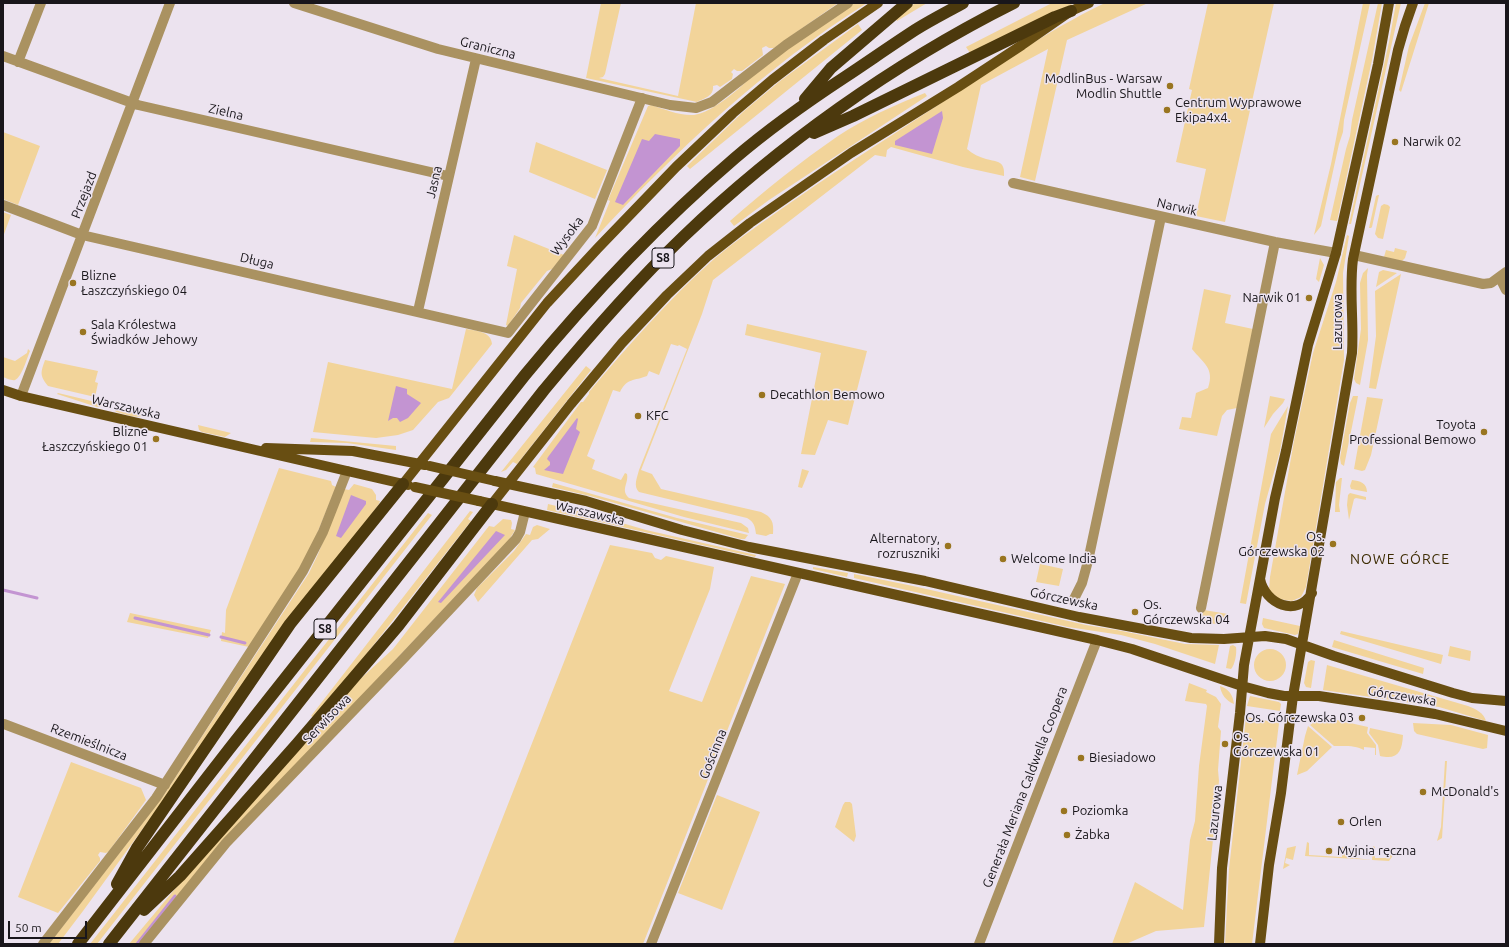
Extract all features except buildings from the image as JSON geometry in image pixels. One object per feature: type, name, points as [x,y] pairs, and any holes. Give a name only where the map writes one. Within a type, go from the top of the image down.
[{"type":"highway","points":[[795,111],[831,68],[907,3]]},
{"type":"highway","name":"S8","points":[[78,944],[230,748],[555,338],[610,275],[665,221],[736,157],[795,111],[916,30],[963,3]]},
{"type":"highway","name":"S8","points":[[111,941],[578,349],[630,291],[683,237],[754,174],[796,141],[878,82],[924,52],[1014,3]]},
{"type":"highway","points":[[796,141],[853,116],[1070,11]]},
{"type":"highway","points":[[96,920],[137,848],[290,624],[403,484]]},
{"type":"highway","points":[[111,941],[180,876],[297,744],[398,626],[492,504]]},
{"type":"main road","points":[[403,484],[547,303],[676,167],[733,113],[772,80],[824,40],[878,3]]},
{"type":"main road","points":[[492,504],[571,404],[622,343],[667,295],[708,256],[750,222],[851,153],[1022,45],[1070,11],[1089,3]]},
{"type":"main road","name":"Lazurowa","points":[[1219,944],[1222,868],[1244,665],[1249,637],[1275,498],[1308,345],[1336,253],[1390,3]]},
{"type":"main road","name":"Lazurowa","points":[[1293,696],[1312,593],[1331,470],[1352,353],[1353,338],[1351,280],[1354,255],[1398,50],[1413,3]]},
{"type":"main road","name":"Warszawska","points":[[3,390],[21,396],[243,448],[1097,640]]},
{"type":"main road","name":"Warszawska","points":[[243,448],[353,451],[430,466],[586,501],[682,530],[749,547],[874,571]]},
{"type":"main road","name":"Górczewska","points":[[874,571],[925,581],[1079,617],[1171,635],[1206,639],[1265,636],[1286,640],[1453,693],[1472,698],[1506,701]]},
{"type":"main road","points":[[1260,578],[1261,584],[1266,593],[1272,600],[1280,604],[1288,606],[1298,605],[1306,600],[1312,593]]},
{"type":"main road","points":[[1097,640],[1132,649],[1242,686]]},
{"type":"main road","name":"Górczewska","points":[[1242,686],[1268,693],[1293,696],[1319,696],[1413,710],[1506,731]]},
{"type":"main road","points":[[1260,944],[1269,865],[1281,793],[1293,696]]},
{"type":"street","points":[[18,62],[41,3]]},
{"type":"street","name":"Przejazd","points":[[21,396],[170,3]]},
{"type":"street","name":"Graniczna","points":[[294,3],[476,59],[680,107],[696,108],[712,102],[786,45],[848,3]]},
{"type":"street","name":"Zielna","points":[[3,56],[132,104],[448,176]]},
{"type":"street","name":"Jasna","points":[[418,311],[476,59]]},
{"type":"street","name":"Wysoka","points":[[508,333],[592,226],[642,98]]},
{"type":"street","name":"Narwik","points":[[1013,183],[1275,242],[1336,253]]},
{"type":"street","name":"Długa","points":[[3,205],[82,235],[418,311],[508,333]]},
{"type":"street","points":[[1073,601],[1082,583],[1088,561],[1161,217]]},
{"type":"street","points":[[1201,608],[1275,242]]},
{"type":"street","points":[[1354,255],[1483,284],[1491,283],[1503,275],[1506,290]]},
{"type":"street","points":[[43,944],[165,785],[303,571],[323,532],[347,471]]},
{"type":"street","name":"Serwisowa","points":[[144,944],[226,843],[516,539],[520,532],[525,512]]},
{"type":"street","name":"Gościnna","points":[[651,944],[798,573]]},
{"type":"street","name":"Generała Meriana Caldwella Coopera","points":[[979,944],[1097,640]]},
{"type":"street","name":"Rzemieślnicza","points":[[4,724],[165,785]]},
{"type":"shaded area","points":[[601,3],[621,3],[605,74],[603,77],[599,78],[678,96],[696,3],[838,3],[774,48],[769,48],[766,46],[762,48],[763,55],[742,71],[737,71],[734,69],[731,72],[733,74],[732,79],[720,87],[717,85],[713,86],[712,92],[706,98],[697,102],[586,78]]},
{"type":"shaded area","points":[[853,3],[867,3],[793,54],[758,82],[690,142],[595,238],[610,201],[608,200],[648,106],[651,105],[672,112],[689,115],[694,115],[709,110],[734,93],[753,74]]},
{"type":"shaded area","points":[[915,3],[927,3],[897,21],[896,19]]},
{"type":"shaded area","points":[[1052,3],[1075,3],[970,53],[966,47]]},
{"type":"shaded area","points":[[1105,3],[1148,3],[1067,40],[1035,181],[1020,177],[1048,49],[981,85],[967,149],[978,156],[1000,163],[1003,167],[1004,176],[963,167],[891,147],[887,150],[886,157],[875,155],[713,280],[702,314],[641,470],[652,474],[661,489],[761,512],[772,520],[773,534],[766,536],[756,534],[754,524],[747,518],[639,492],[637,490],[636,482],[639,470],[687,349],[679,345],[671,344],[659,375],[649,371],[647,376],[625,384],[620,392],[613,390],[587,456],[595,460],[592,469],[621,480],[625,473],[627,474],[625,492],[629,498],[741,523],[748,528],[749,533],[684,517],[536,474],[535,468],[533,467],[589,392],[665,307],[714,259],[753,229],[815,186],[996,67],[1082,14]]},
{"type":"shaded area","points":[[1208,3],[1274,3],[1225,222],[1196,216],[1206,169],[1176,162],[1192,90],[1189,89]]},
{"type":"shaded area","points":[[1363,3],[1370,3],[1344,120],[1343,132],[1321,226],[1314,235],[1331,164]]},
{"type":"shaded area","points":[[1378,3],[1382,3],[1372,60],[1337,221],[1330,220],[1350,136],[1352,120]]},
{"type":"shaded area","points":[[1396,3],[1401,3],[1351,224],[1349,224],[1389,42]]},
{"type":"shaded area","points":[[1425,3],[1429,3],[1401,92],[1399,90],[1409,46]]},
{"type":"shaded area","points":[[858,24],[862,30],[690,169],[687,166],[744,111],[780,81]]},
{"type":"shaded area","points":[[925,93],[927,96],[769,200],[734,226],[730,221],[782,177],[838,136],[880,112]]},
{"type":"shaded area","points":[[942,111],[943,118],[932,154],[895,145],[895,141]]},
{"type":"shaded area","points":[[3,132],[40,146],[18,205],[3,199]]},
{"type":"shaded area","points":[[655,134],[680,139],[680,146],[623,205],[615,202],[642,139],[649,141]]},
{"type":"shaded area","points":[[536,142],[607,170],[595,199],[529,172]]},
{"type":"shaded area","points":[[1378,195],[1372,227],[1369,228],[1376,196]]},
{"type":"shaded area","points":[[1384,204],[1390,207],[1383,239],[1378,238],[1375,234],[1381,206]]},
{"type":"shaded area","points":[[3,212],[11,215],[3,237]]},
{"type":"shaded area","points":[[514,235],[564,255],[552,269],[547,271],[521,303],[520,308],[508,326],[506,325],[517,269],[507,266]]},
{"type":"shaded area","points":[[1347,235],[1349,236],[1343,273],[1344,360],[1306,587],[1301,597],[1292,601],[1279,599],[1269,590],[1270,577],[1294,441],[1313,353],[1336,282]]},
{"type":"shaded area","points":[[1395,248],[1407,251],[1405,258],[1402,261],[1384,257],[1386,250],[1394,252]]},
{"type":"shaded area","points":[[1320,258],[1324,265],[1319,282],[1316,279]]},
{"type":"shaded area","points":[[1368,268],[1368,340],[1360,385],[1356,383],[1354,379],[1361,329],[1360,283],[1363,273]]},
{"type":"shaded area","points":[[1383,270],[1397,273],[1376,287],[1379,272]]},
{"type":"shaded area","points":[[1401,274],[1376,389],[1369,388],[1376,336],[1375,291]]},
{"type":"shaded area","points":[[1204,289],[1231,295],[1225,323],[1253,329],[1237,408],[1227,410],[1222,416],[1217,436],[1179,429],[1182,417],[1191,418],[1196,393],[1208,388],[1210,381],[1207,366],[1192,349]]},
{"type":"shaded area","points":[[747,324],[867,351],[848,425],[828,420],[815,455],[801,454],[821,353],[745,335]]},
{"type":"shaded area","points":[[466,329],[486,334],[489,336],[492,344],[449,398],[438,402],[413,430],[398,435],[376,438],[313,432],[328,362],[452,389]]},
{"type":"shaded area","points":[[28,349],[30,351],[18,378],[12,380],[3,377],[3,357],[15,361],[27,353]]},
{"type":"shaded area","points":[[45,360],[98,371],[95,382],[98,383],[95,397],[48,386],[42,376]]},
{"type":"shaded area","points":[[586,366],[591,370],[517,464],[513,462],[506,470],[501,472]]},
{"type":"shaded area","points":[[396,386],[407,389],[407,394],[421,403],[408,418],[400,422],[397,418],[393,418],[388,421]]},
{"type":"shaded area","points":[[57,394],[104,404],[97,407]]},
{"type":"shaded area","points":[[1270,396],[1285,399],[1264,428]]},
{"type":"shaded area","points":[[1353,396],[1358,396],[1344,466],[1341,464],[1340,458],[1350,403]]},
{"type":"shaded area","points":[[1367,397],[1383,399],[1371,455],[1365,470],[1362,471],[1354,469]]},
{"type":"shaded area","points":[[1288,406],[1280,451],[1265,504],[1246,604],[1240,603],[1271,434]]},
{"type":"shaded area","points":[[113,407],[146,413],[136,417],[116,412]]},
{"type":"shaded area","points":[[577,418],[576,429],[580,432],[563,474],[544,470],[550,465],[550,462],[547,459],[548,457]]},
{"type":"shaded area","points":[[198,425],[231,433],[225,437],[202,432],[199,430]]},
{"type":"shaded area","points":[[311,438],[396,446],[396,450],[347,443],[310,442]]},
{"type":"shaded area","points":[[279,468],[331,481],[332,485],[336,487],[312,546],[299,570],[249,647],[221,641],[222,632],[225,633],[226,610]]},
{"type":"shaded area","points":[[802,469],[809,471],[802,488],[798,487]]},
{"type":"shaded area","points":[[1342,478],[1339,505],[1340,512],[1335,512],[1336,482]]},
{"type":"shaded area","points":[[1352,480],[1358,481],[1366,486],[1367,492],[1351,489],[1350,486]]},
{"type":"shaded area","points":[[553,483],[677,518],[748,535],[745,539],[741,539],[590,496],[552,487]]},
{"type":"shaded area","points":[[354,484],[372,489],[376,495],[376,500],[380,501],[379,504],[83,911],[58,944],[49,944],[163,796],[309,573],[344,489],[349,490]]},
{"type":"shaded area","points":[[1350,493],[1366,497],[1366,500],[1354,499],[1349,520],[1347,505],[1348,495]]},
{"type":"shaded area","points":[[351,495],[366,501],[366,504],[341,538],[336,536]]},
{"type":"shaded area","points":[[548,504],[598,516],[646,530],[756,555],[755,557],[547,510]]},
{"type":"shaded area","points":[[470,511],[473,512],[468,519],[471,521],[357,666],[313,717],[311,716]]},
{"type":"shaded area","points":[[428,513],[432,515],[97,944],[90,944]]},
{"type":"shaded area","points":[[503,519],[511,520],[511,529],[515,530],[509,540],[400,655],[139,944],[129,944],[200,859],[357,682],[393,649],[489,526],[494,527]]},
{"type":"shaded area","points":[[537,525],[550,529],[538,539],[532,540],[478,602],[474,595],[477,588],[514,551],[526,534],[530,535],[533,527]]},
{"type":"shaded area","points":[[496,531],[505,535],[441,603],[438,602]]},
{"type":"shaded area","points":[[610,545],[652,553],[655,558],[661,560],[666,556],[714,567],[710,589],[669,691],[702,702],[751,576],[785,584],[643,944],[453,944]]},
{"type":"shaded area","points":[[1040,564],[1063,569],[1059,586],[1036,582]]},
{"type":"shaded area","points":[[813,567],[848,573],[847,577],[813,569]]},
{"type":"shaded area","points":[[854,574],[1086,625],[1185,644],[1219,645],[1215,664],[1155,644],[1121,635],[1068,627],[854,578]]},
{"type":"shaded area","points":[[1204,610],[1228,614],[1227,620],[1223,620],[1223,623],[1212,624],[1203,621],[1201,619]]},
{"type":"shaded area","points":[[130,613],[211,630],[208,638],[127,622]]},
{"type":"shaded area","points":[[1263,618],[1300,626],[1298,634],[1295,635],[1264,628],[1262,624]]},
{"type":"shaded area","points":[[1341,631],[1443,655],[1441,664],[1340,634]]},
{"type":"shaded area","points":[[1334,640],[1424,668],[1423,674],[1332,647]]},
{"type":"shaded area","points":[[1233,645],[1236,647],[1236,652],[1235,662],[1231,669],[1226,668],[1230,646]]},
{"type":"shaded area","points":[[1450,646],[1471,651],[1470,661],[1448,656]]},
{"type":"shaded area","points":[[1267,649],[1273,649],[1283,656],[1286,665],[1285,671],[1279,678],[1273,681],[1267,681],[1257,674],[1254,668],[1254,662],[1261,652]]},
{"type":"shaded area","points":[[1311,660],[1315,661],[1311,688],[1306,687],[1304,683],[1308,662]]},
{"type":"shaded area","points":[[1327,665],[1468,706],[1482,714],[1486,721],[1439,707],[1323,690]]},
{"type":"shaded area","points":[[1189,683],[1207,690],[1206,692],[1216,697],[1221,704],[1218,727],[1221,731],[1218,770],[1219,781],[1204,927],[1156,931],[1126,944],[1112,944],[1135,882],[1183,910],[1190,840],[1195,821],[1199,766],[1207,706],[1206,704],[1185,701]]},
{"type":"shaded area","points":[[1220,686],[1230,693],[1234,704],[1224,697]]},
{"type":"shaded area","points":[[1250,696],[1279,702],[1281,704],[1280,711],[1247,706]]},
{"type":"shaded area","points":[[1246,717],[1279,723],[1252,944],[1225,944],[1229,869]]},
{"type":"shaded area","points":[[1317,718],[1328,720],[1328,718],[1368,727],[1367,733],[1376,745],[1376,755],[1375,748],[1364,747],[1364,750],[1361,748],[1334,746],[1310,725],[1316,721]]},
{"type":"shaded area","points":[[1413,723],[1451,725],[1488,735],[1487,748],[1483,749],[1417,734],[1414,731]]},
{"type":"shaded area","points":[[1308,726],[1332,747],[1307,771],[1297,775],[1305,736]]},
{"type":"shaded area","points":[[1370,728],[1403,735],[1402,746],[1395,756],[1380,756],[1378,745],[1369,733]]},
{"type":"shaded area","points":[[1445,761],[1447,761],[1442,838],[1437,841],[1441,827]]},
{"type":"shaded area","points":[[71,762],[141,788],[146,800],[109,851],[106,853],[100,852],[98,855],[100,861],[58,913],[18,897]]},
{"type":"shaded area","points":[[717,795],[760,812],[722,910],[678,893]]},
{"type":"shaded area","points":[[845,802],[850,802],[852,804],[856,836],[854,842],[835,827]]},
{"type":"shaded area","points":[[1307,842],[1309,843],[1309,855],[1342,857],[1342,847],[1355,848],[1355,858],[1372,860],[1305,856]]},
{"type":"shaded area","points":[[1296,846],[1293,860],[1286,858],[1285,863],[1290,865],[1283,869],[1287,848]]},
{"type":"shaded area","points":[[1373,846],[1375,847],[1375,858],[1390,858],[1390,849],[1393,851],[1394,854],[1389,861],[1372,860]]},
{"type":"waterway","points":[[3,590],[37,598]]},
{"type":"waterway","points":[[135,618],[209,635]]},
{"type":"waterway","points":[[221,637],[245,643]]},
{"type":"waterway","points":[[137,944],[175,896]]},
{"type":"place","name":"ModlinBus - Warsaw Modlin Shuttle","points":[[1170,86]]},
{"type":"place","name":"Centrum Wyprawowe Ekipa4x4.","points":[[1167,110]]},
{"type":"place","name":"Narwik 02","points":[[1395,142]]},
{"type":"place","name":"Blizne Łaszczyńskiego 04","points":[[73,283]]},
{"type":"place","name":"Narwik 01","points":[[1309,298]]},
{"type":"place","name":"Sala Królestwa Świadków Jehowy","points":[[83,332]]},
{"type":"place","name":"Decathlon Bemowo","points":[[762,395]]},
{"type":"place","name":"KFC","points":[[638,416]]},
{"type":"place","name":"Toyota Professional Bemowo","points":[[1484,432]]},
{"type":"place","name":"Blizne Łaszczyńskiego 01","points":[[156,439]]},
{"type":"place","name":"Os. Górczewska 02","points":[[1333,544]]},
{"type":"place","name":"Alternatory, rozruszniki","points":[[948,546]]},
{"type":"place","name":"Welcome India","points":[[1003,559]]},
{"type":"place","name":"Os. Górczewska 04","points":[[1135,612]]},
{"type":"place","name":"Os. Górczewska 03","points":[[1362,718]]},
{"type":"place","name":"Os. Górczewska 01","points":[[1225,744]]},
{"type":"place","name":"Biesiadowo","points":[[1081,758]]},
{"type":"place","name":"McDonald's","points":[[1423,792]]},
{"type":"place","name":"Poziomka","points":[[1064,811]]},
{"type":"place","name":"Orlen","points":[[1341,822]]},
{"type":"place","name":"Żabka","points":[[1067,835]]},
{"type":"place","name":"Myjnia ręczna","points":[[1329,851]]},
{"type":"district","name":"NOWE GÓRCE","points":[[1400,559]]}]
